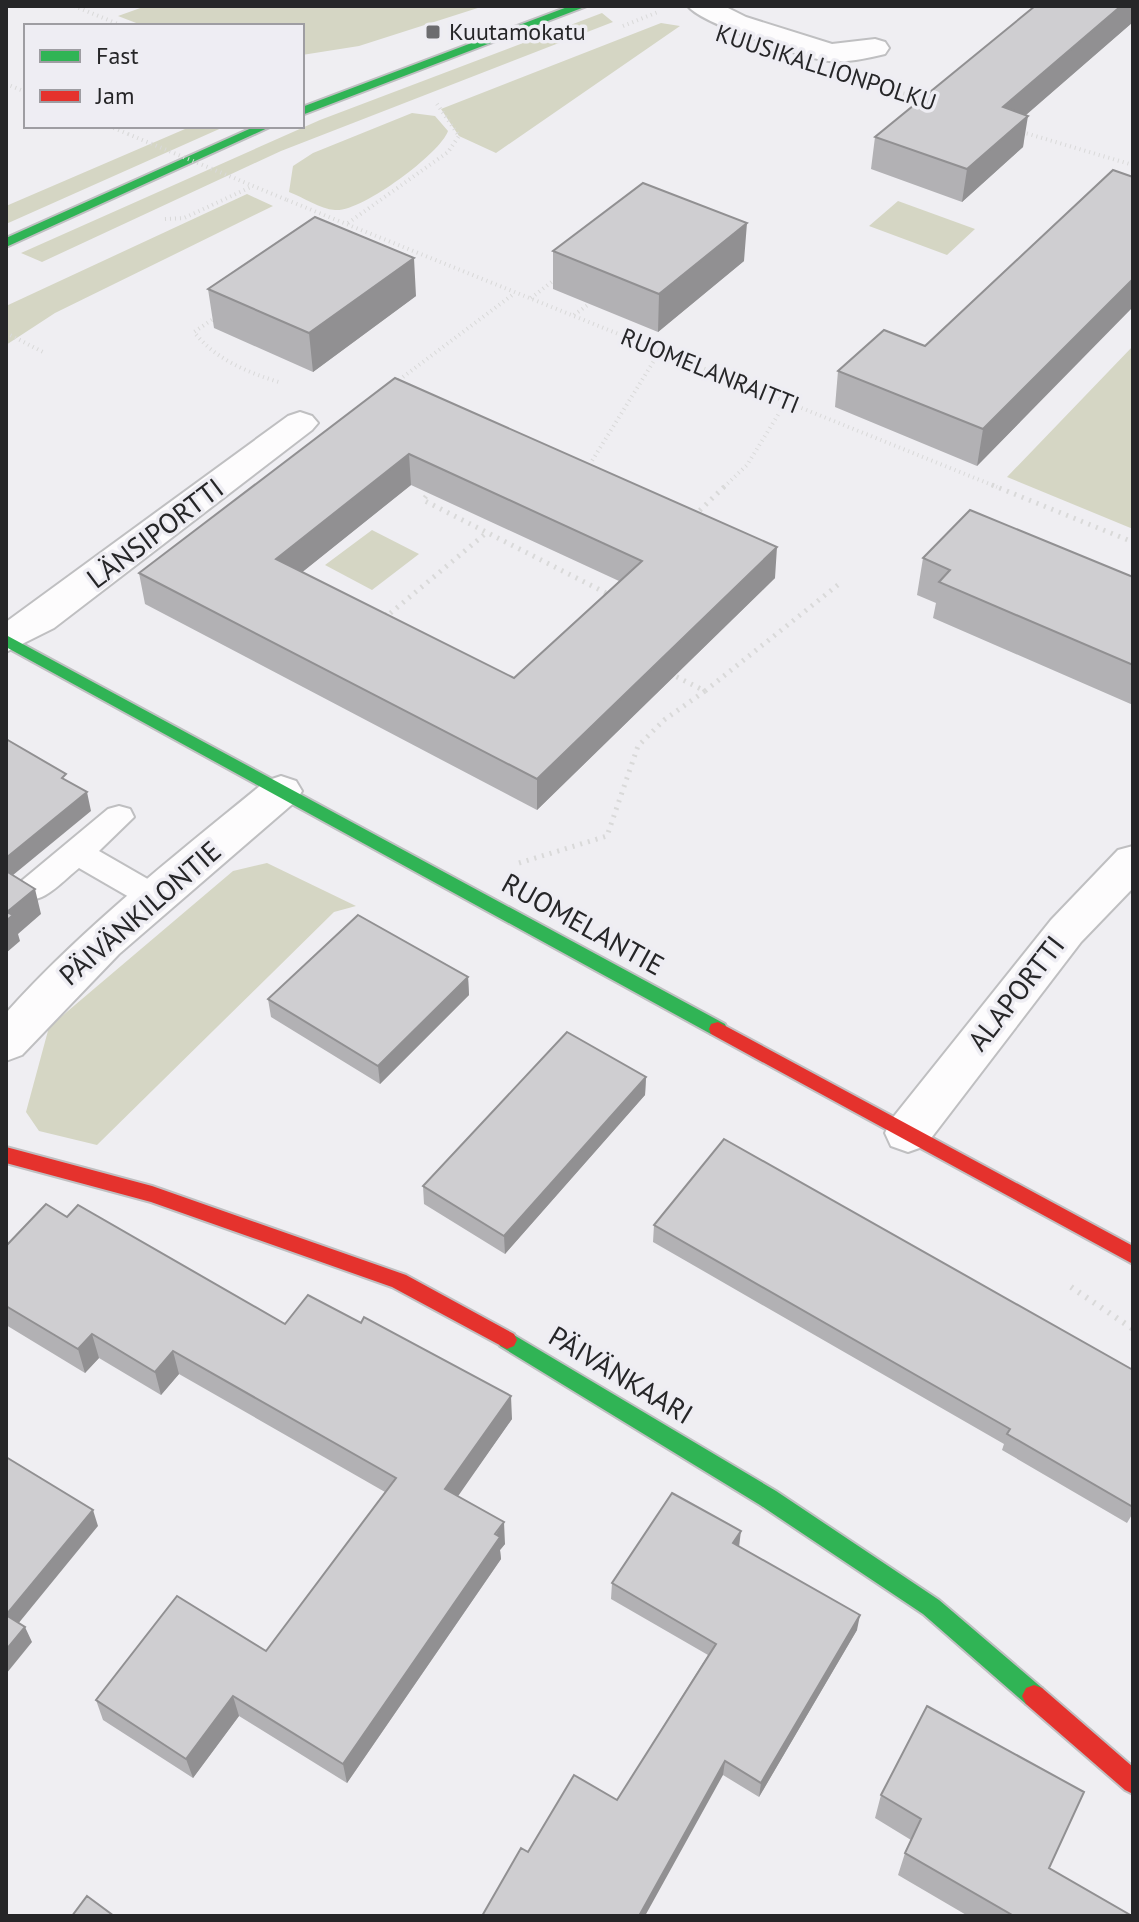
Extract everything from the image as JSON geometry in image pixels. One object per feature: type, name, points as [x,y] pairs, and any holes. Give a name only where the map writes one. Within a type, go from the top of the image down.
[{"type":"street","points":[[304,110],[581,6]]},
{"type":"street","points":[[702,6],[736,23],[830,53],[875,48]]},
{"type":"street","points":[[6,243],[262,128]]},
{"type":"street","name":"LÄNSIPORTTI","points":[[6,640],[40,619],[300,423]]},
{"type":"street","name":"RUOMELANTIE","points":[[6,640],[1133,1256]]},
{"type":"street","name":"PÄIVÄNKILONTIE","points":[[6,1043],[39,1003],[154,897],[281,791]]},
{"type":"street","name":"ALAPORTTI","points":[[908,1133],[1066,931],[1133,861]]},
{"type":"street","name":"PÄIVÄNKAARI","points":[[6,1155],[152,1194],[399,1281],[546,1361],[768,1498],[931,1607],[1133,1782]]},
{"type":"lane","points":[[30,891],[119,817]]},
{"type":"lane","points":[[76,852],[154,897]]},
{"type":"path","points":[[74,6],[118,24]]},
{"type":"path","points":[[656,12],[669,17]]},
{"type":"path","name":"KUUSIKALLIONPOLKU","points":[[881,86],[939,105]]},
{"type":"path","points":[[347,224],[448,152],[459,136],[431,97]]},
{"type":"path","name":"RUOMELANRAITTI","points":[[114,128],[1133,542]]},
{"type":"path","points":[[1012,128],[1133,165]]},
{"type":"path","points":[[184,218],[253,186]]},
{"type":"path","points":[[531,299],[562,274]]},
{"type":"path","points":[[573,316],[589,304]]},
{"type":"path","points":[[219,315],[194,332],[201,344],[258,375],[292,385]]},
{"type":"path","points":[[6,333],[45,353]]},
{"type":"path","points":[[586,469],[660,351]]},
{"type":"path","points":[[694,517],[747,465],[786,402]]},
{"type":"path","points":[[440,481],[423,500],[622,601]]},
{"type":"path","points":[[373,608],[387,616],[485,534]]},
{"type":"path","points":[[511,865],[607,836],[638,746],[664,720],[839,584]]},
{"type":"path","points":[[665,671],[705,691]]},
{"type":"green space","points":[[146,6],[484,6],[359,46],[304,55],[304,24],[139,24],[118,16]]},
{"type":"green space","points":[[602,13],[613,22],[281,151],[42,262],[21,253],[304,128]]},
{"type":"green space","points":[[661,23],[680,26],[496,153],[459,136],[441,109]]},
{"type":"green space","points":[[412,113],[435,116],[448,131],[415,167],[380,192],[347,208],[335,210],[289,192],[293,166],[313,153]]},
{"type":"green space","points":[[187,128],[222,128],[6,224],[6,206]]},
{"type":"green space","points":[[247,194],[273,206],[55,313],[6,345],[6,306]]},
{"type":"green space","points":[[898,201],[975,229],[947,255],[869,226]]},
{"type":"green space","points":[[1133,346],[1133,529],[1007,477]]},
{"type":"green space","points":[[372,530],[419,554],[372,590],[325,565]]},
{"type":"green space","points":[[267,863],[356,906],[334,912],[97,1145],[39,1131],[26,1112],[49,1027],[233,871]]},
{"type":"building","points":[[1035,6],[1121,6],[1003,107],[1028,116],[967,169],[875,137]]},
{"type":"building","points":[[1113,170],[1133,177],[1133,279],[983,429],[838,371],[884,330],[925,346]]},
{"type":"building","points":[[643,183],[747,223],[659,294],[553,251]]},
{"type":"building","points":[[315,217],[414,258],[309,333],[208,289]]},
{"type":"building","points":[[395,378],[777,547],[537,779],[139,573]],"holes":[[[409,454],[642,561],[514,678],[276,559]]]},
{"type":"building","points":[[970,510],[1133,577],[1133,665],[939,582],[950,570],[923,558]]},
{"type":"building","points":[[6,739],[66,774],[62,778],[87,792],[6,858]]},
{"type":"building","points":[[6,871],[35,889],[7,912],[13,915],[6,921]]},
{"type":"building","points":[[358,915],[468,977],[378,1066],[268,999]]},
{"type":"building","points":[[567,1032],[646,1077],[504,1236],[423,1186]]},
{"type":"building","points":[[724,1139],[1133,1370],[1133,1507],[1007,1434],[1010,1429],[654,1225]]},
{"type":"building","points":[[46,1204],[67,1217],[78,1205],[285,1324],[308,1295],[361,1323],[364,1317],[511,1396],[445,1489],[504,1522],[495,1534],[500,1537],[343,1764],[233,1696],[186,1759],[96,1700],[177,1596],[266,1651],[396,1478],[173,1351],[155,1372],[92,1334],[78,1349],[6,1306],[6,1246]]},
{"type":"building","points":[[6,1457],[93,1510],[6,1615]]},
{"type":"building","points":[[672,1493],[741,1531],[733,1543],[860,1615],[761,1783],[725,1761],[639,1916],[482,1916],[521,1848],[528,1852],[574,1775],[617,1800],[716,1644],[612,1583]]},
{"type":"building","points":[[6,1615],[25,1627],[6,1650]]},
{"type":"building","points":[[927,1706],[1084,1792],[1049,1868],[1132,1916],[1014,1916],[905,1853],[921,1819],[881,1795]]},
{"type":"building","points":[[87,1896],[114,1916],[72,1916]]},
{"type":"traffic: fast","points":[[304,110],[581,6]]},
{"type":"traffic: fast","points":[[6,243],[262,128]]},
{"type":"traffic: fast","points":[[6,640],[718,1029]]},
{"type":"traffic: fast","points":[[507,1340],[768,1498],[931,1607],[1034,1696]]},
{"type":"traffic: jam","points":[[718,1029],[1133,1256]]},
{"type":"traffic: jam","points":[[6,1155],[152,1194],[399,1281],[507,1340]]},
{"type":"traffic: jam","points":[[1034,1696],[1133,1782]]},
{"type":"place","name":"Kuutamokatu","points":[[433,32]]}]
